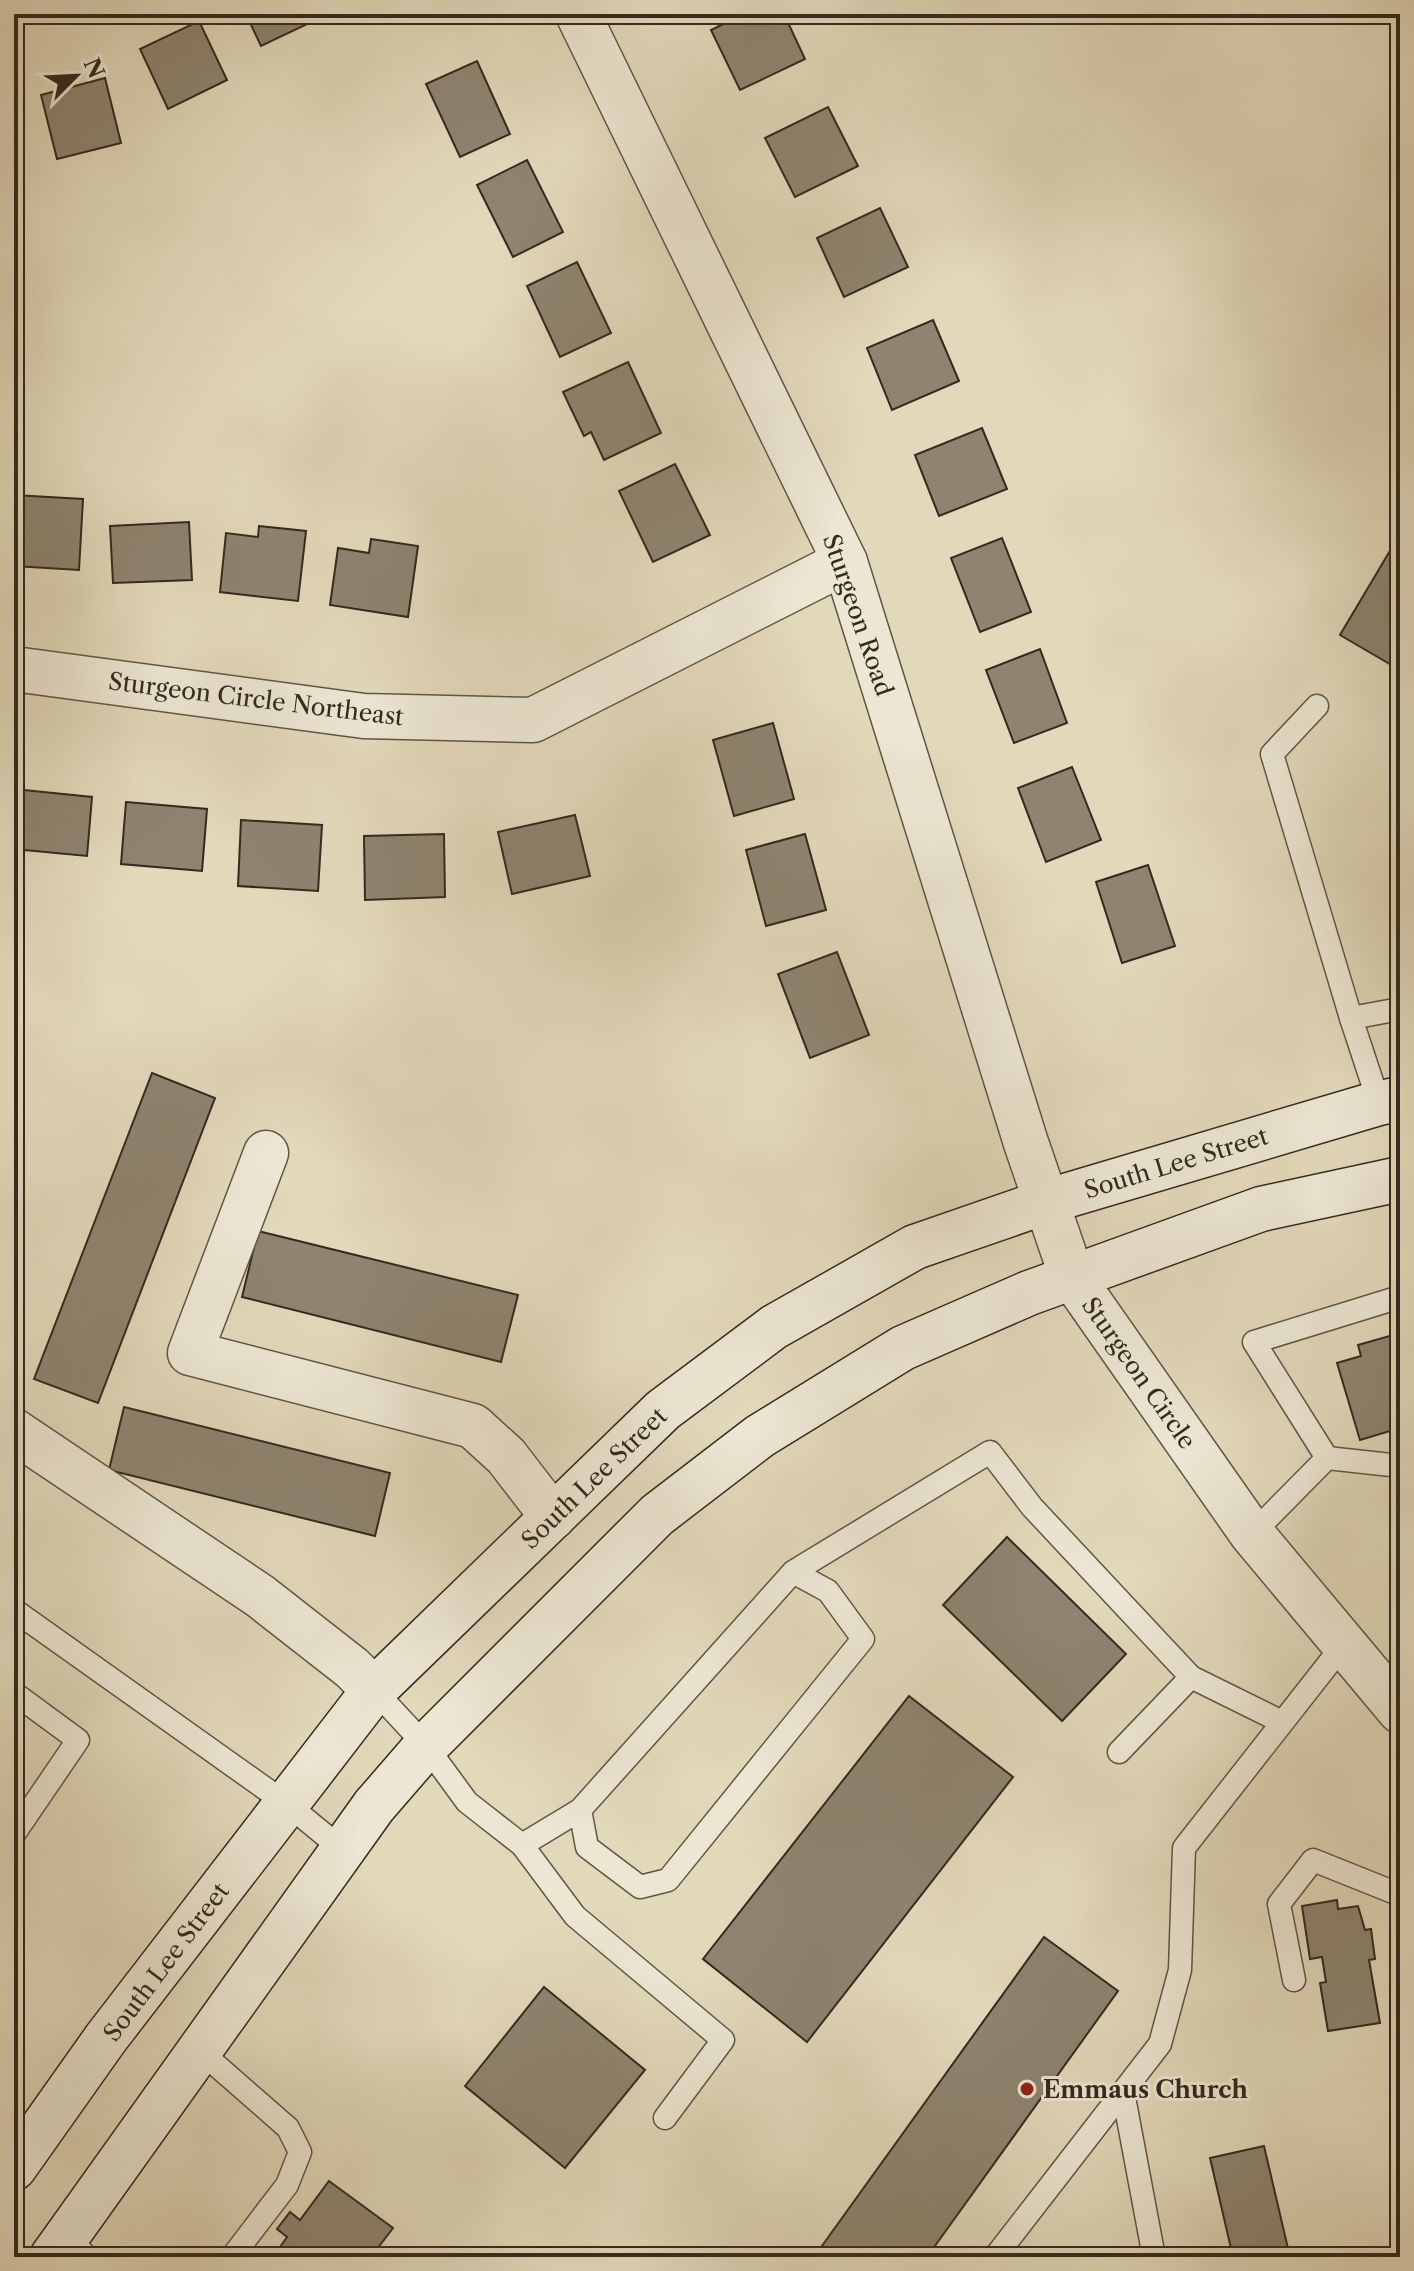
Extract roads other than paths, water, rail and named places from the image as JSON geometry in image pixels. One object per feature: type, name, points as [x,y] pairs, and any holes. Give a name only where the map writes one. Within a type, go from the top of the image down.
[{"type":"street","name":"Sturgeon Road","points":[[578,14],[845,562],[1045,1202]]},
{"type":"street","name":"Sturgeon Circle Northeast","points":[[14,669],[364,716],[533,720],[845,562]]},
{"type":"street","name":"South Lee Street","points":[[14,2168],[106,2038],[374,1690],[663,1410],[774,1327],[915,1247],[1045,1202],[1389,1101]]},
{"type":"street","points":[[266,1153],[190,1353],[473,1426],[506,1456],[553,1517]]},
{"type":"street","points":[[69,2250],[200,2051],[374,1806],[426,1746],[657,1515],[760,1436],[903,1348],[1029,1293],[1261,1209],[1400,1179]]},
{"type":"street","name":"Sturgeon Circle","points":[[1045,1202],[1072,1277],[1252,1534],[1400,1711]]},
{"type":"street","points":[[14,1431],[260,1596],[352,1668],[374,1690]]},
{"type":"lane","points":[[1317,706],[1272,754],[1351,1018],[1389,1101]]},
{"type":"lane","points":[[1351,1018],[1400,1009]]},
{"type":"lane","points":[[1327,1458],[1254,1342],[1400,1297]]},
{"type":"lane","points":[[522,1845],[580,1810],[793,1572],[990,1452],[1032,1507],[1191,1677],[1282,1722]]},
{"type":"lane","points":[[1252,1534],[1327,1458]]},
{"type":"lane","points":[[1327,1458],[1400,1466]]},
{"type":"lane","points":[[580,1810],[587,1847],[640,1887],[668,1880],[863,1639],[828,1591],[793,1572]]},
{"type":"lane","points":[[16,1617],[287,1804],[343,1850]]},
{"type":"lane","points":[[995,2257],[1160,2044],[1180,1970],[1184,1848],[1344,1644]]},
{"type":"lane","points":[[1119,1752],[1191,1677]]},
{"type":"lane","points":[[374,1690],[426,1746],[467,1802],[522,1845],[575,1916],[723,2040],[665,2118]]},
{"type":"lane","points":[[14,1693],[78,1740],[14,1834]]},
{"type":"lane","points":[[1294,1980],[1279,1904],[1313,1860],[1393,1892],[1400,1890]]},
{"type":"lane","points":[[200,2051],[288,2128],[300,2152],[287,2185],[232,2257]]},
{"type":"lane","points":[[1123,2092],[1154,2257]]},
{"type":"place","name":"Emmaus Church","points":[[1027,2089]]}]
